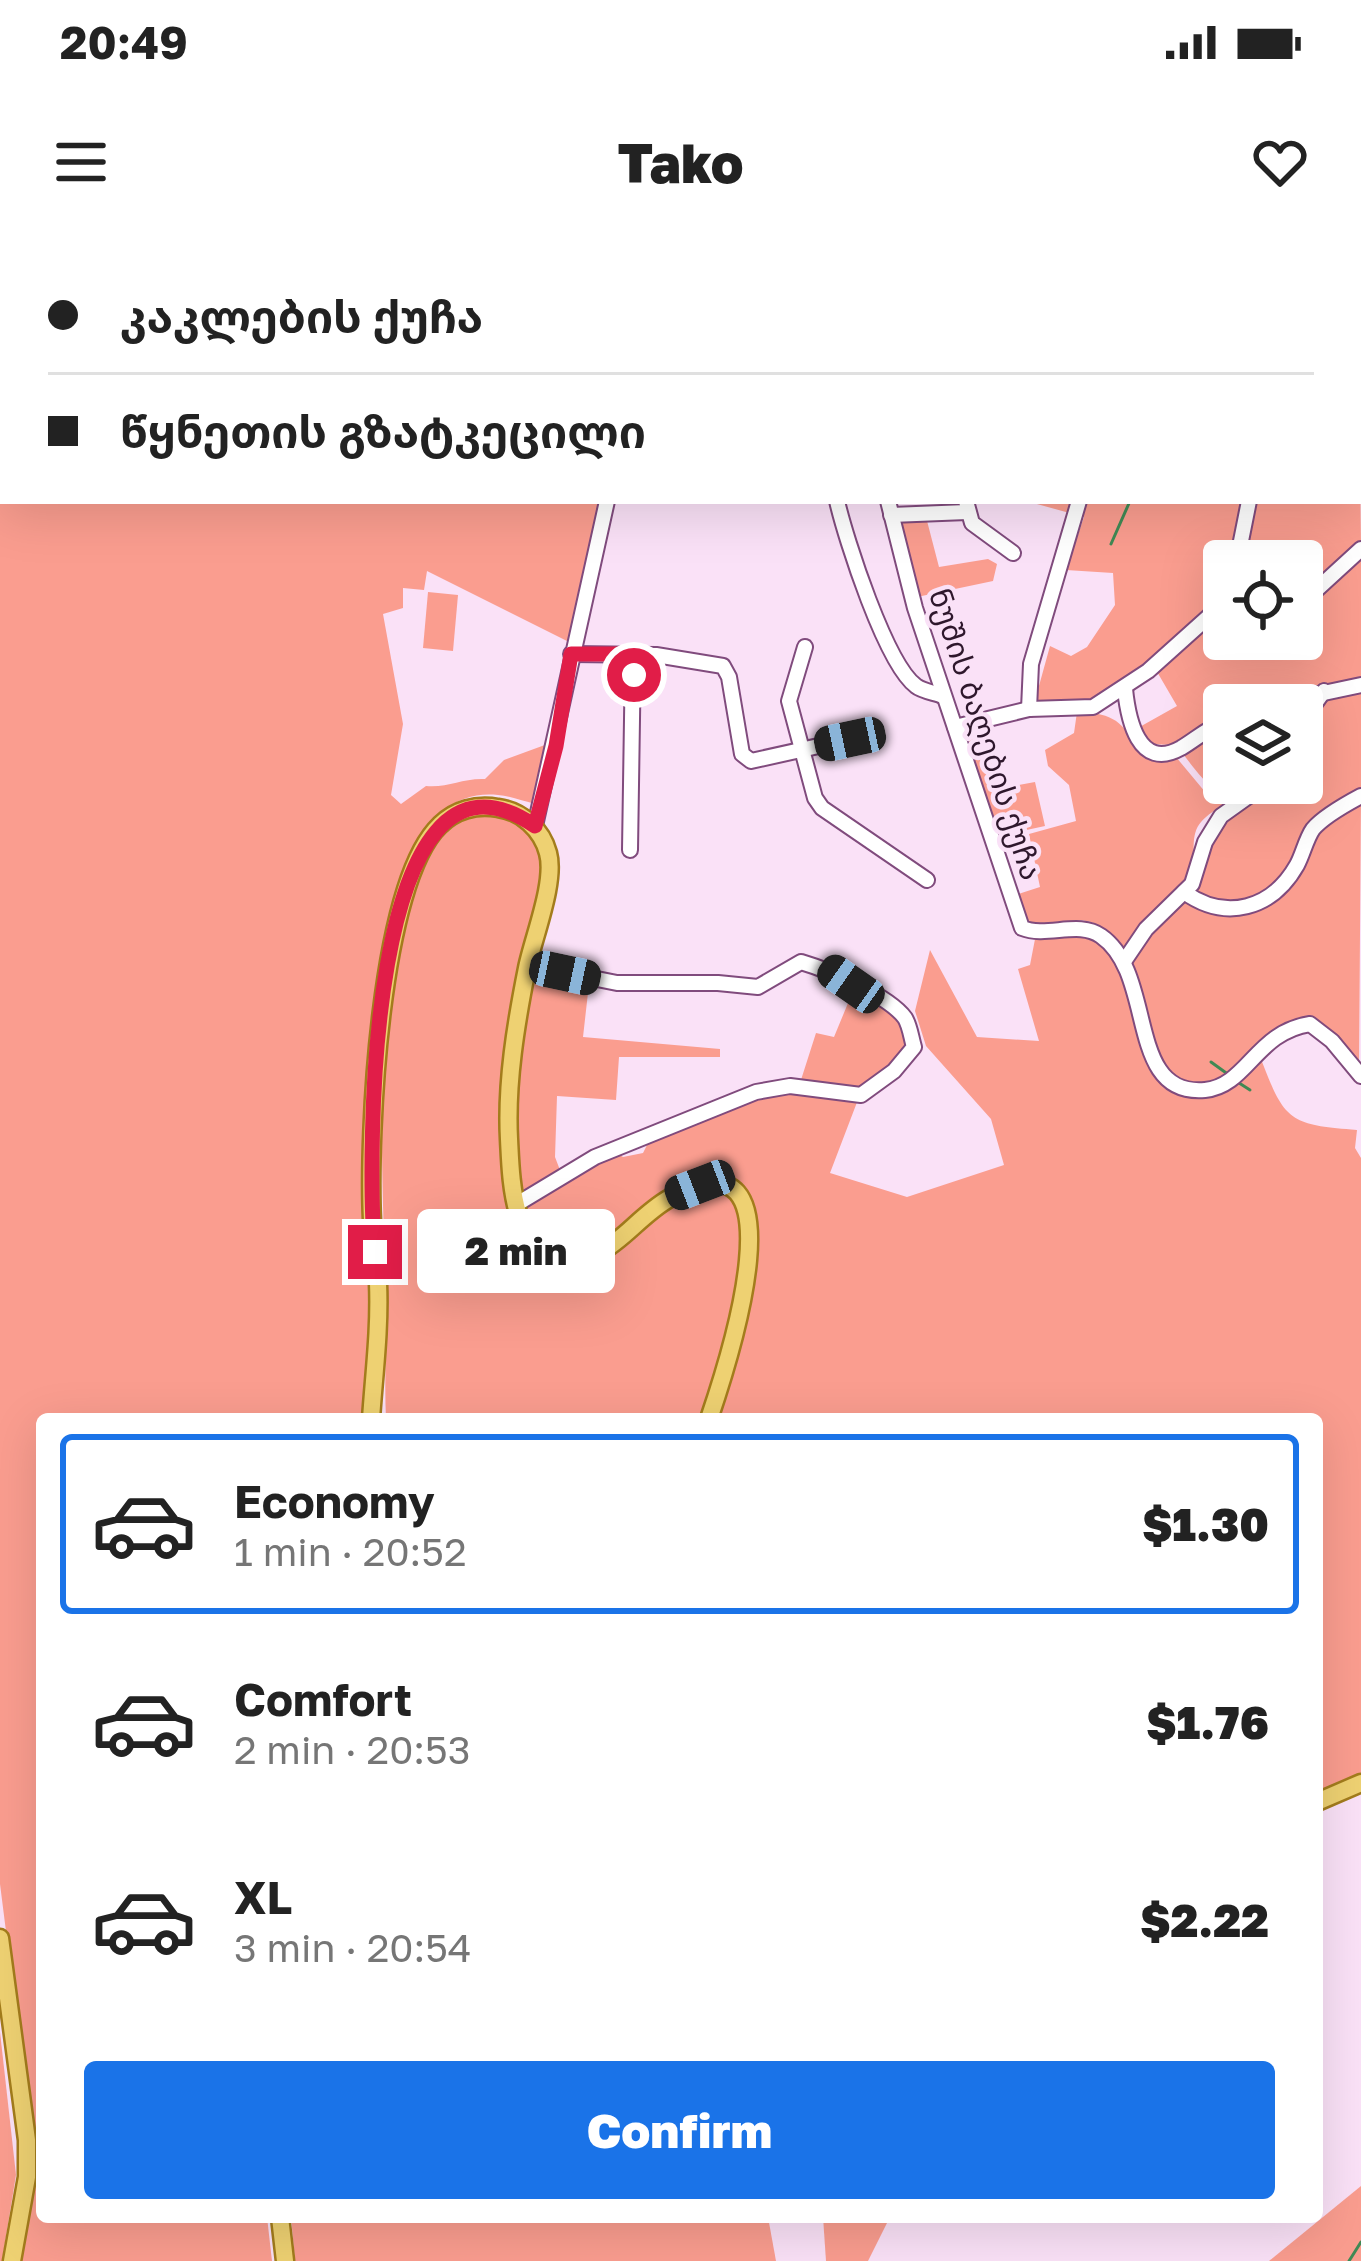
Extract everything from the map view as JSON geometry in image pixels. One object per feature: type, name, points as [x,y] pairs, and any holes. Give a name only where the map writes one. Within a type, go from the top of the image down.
[{"type":"main road","points":[[371,1413],[378,1284],[372,1171],[384,995],[400,907],[424,845],[437,827],[456,812],[493,806],[512,811],[535,826],[550,856],[517,1026],[508,1124],[517,1204],[532,1246],[551,1257],[595,1256],[673,1196],[716,1183],[741,1197],[748,1212],[750,1252],[735,1333],[711,1413]]},
{"type":"main road","points":[[1323,1799],[1361,1783]]},
{"type":"main road","points":[[0,1938],[27,2140],[27,2177],[12,2261]]},
{"type":"main road","points":[[281,2223],[285,2261]]},
{"type":"street","points":[[535,826],[606,504]]},
{"type":"street","points":[[838,504],[867,598],[901,665],[915,686],[944,696]]},
{"type":"street","points":[[1028,709],[1031,664],[1078,504]]},
{"type":"street","points":[[1241,540],[1248,504]]},
{"type":"street","points":[[889,508],[966,506],[981,532],[1013,553]]},
{"type":"street","name":"ნუშის ბაღების ქუჩა","points":[[889,508],[944,696],[1022,928],[1036,934],[1080,928],[1097,933],[1125,960]]},
{"type":"street","points":[[1323,583],[1361,549]]},
{"type":"street","points":[[955,727],[1028,709],[1093,707],[1126,689],[1203,621]]},
{"type":"street","points":[[805,646],[789,693],[811,788],[822,808],[927,880]]},
{"type":"street","points":[[571,654],[633,654],[723,666],[746,760],[850,739]]},
{"type":"street","points":[[630,850],[633,654]]},
{"type":"street","points":[[1324,691],[1361,685]]},
{"type":"street","points":[[1126,689],[1130,727],[1142,744],[1153,750],[1176,751],[1203,735]]},
{"type":"street","points":[[1184,892],[1197,902],[1246,910],[1274,896],[1295,868],[1314,828],[1361,796]]},
{"type":"street","points":[[1237,804],[1214,827],[1197,875],[1146,929],[1125,960],[1148,1048],[1172,1084],[1190,1090],[1222,1087],[1234,1080],[1260,1048],[1286,1031],[1310,1024],[1332,1041],[1361,1076]]},
{"type":"street","points":[[517,1204],[596,1157],[775,1086],[861,1095],[894,1071],[914,1047],[908,1022],[893,1006],[831,970],[801,962],[758,987],[632,984],[527,965]]},
{"type":"shaded area","points":[[0,504],[602,504],[569,642],[427,571],[424,590],[403,588],[403,608],[383,614],[403,724],[391,795],[401,804],[426,786],[485,779],[504,760],[553,742],[535,804],[498,795],[472,797],[450,806],[419,842],[400,890],[388,937],[365,1413],[36,1413],[36,2223],[268,2223],[272,2261],[21,2261],[26,2089],[0,1884]]},
{"type":"shaded area","points":[[1037,504],[1243,504],[1236,540],[1203,540],[1203,616],[1144,669],[1090,703],[1034,704],[1050,646],[1071,656],[1087,647],[1115,605],[1113,573],[1066,570],[1084,517]]},
{"type":"shaded area","points":[[1254,504],[1361,504],[1361,544],[1323,579],[1323,540],[1248,540]]},
{"type":"shaded area","points":[[895,517],[926,517],[939,567],[988,559],[997,564],[993,581],[917,597]]},
{"type":"shaded area","points":[[1361,554],[1361,681],[1323,687],[1203,684],[1203,729],[1174,745],[1149,744],[1136,729],[1177,706],[1156,670],[1203,624],[1203,660],[1323,660],[1323,588]]},
{"type":"shaded area","points":[[428,592],[458,595],[453,651],[423,648]]},
{"type":"shaded area","points":[[1361,690],[1361,793],[1311,826],[1293,865],[1271,894],[1225,905],[1196,895],[1210,848],[1244,804],[1323,804],[1326,694]]},
{"type":"shaded area","points":[[1077,712],[1112,719],[1136,746],[1176,757],[1203,789],[1203,804],[1225,804],[1199,824],[1194,875],[1127,950],[1092,922],[1078,920],[1056,928],[1032,923],[1015,895],[1040,887],[1029,834],[1076,821],[1069,785],[1048,766],[1045,750],[1074,733]]},
{"type":"shaded area","points":[[982,722],[997,789],[1035,782],[1045,826],[998,836],[961,728]]},
{"type":"shaded area","points":[[1203,741],[1203,779],[1183,754]]},
{"type":"shaded area","points":[[1361,799],[1359,1069],[1320,1025],[1284,1029],[1254,1046],[1233,1076],[1192,1087],[1162,1069],[1130,958],[1183,896],[1227,912],[1261,910],[1284,890],[1320,827]]},
{"type":"shaded area","points":[[495,812],[517,819],[532,828],[542,853],[514,1031],[506,1118],[506,1158],[520,1221],[508,1124],[527,965],[589,984],[583,1037],[720,1049],[720,1057],[619,1057],[616,1100],[557,1096],[555,1157],[563,1178],[617,1153],[623,1157],[643,1153],[648,1143],[773,1091],[859,1097],[830,1173],[907,1197],[1004,1165],[991,1119],[926,1046],[915,1011],[930,950],[977,1037],[1039,1041],[1018,969],[1030,965],[1036,934],[1071,929],[1092,931],[1114,946],[1128,971],[1156,1062],[1171,1083],[1193,1092],[1225,1085],[1259,1054],[1275,1093],[1291,1114],[1315,1125],[1357,1130],[1355,1148],[1361,1158],[1361,1783],[1323,1799],[1323,1413],[386,1413],[382,1124],[389,985],[400,922],[419,870],[445,832],[462,821]]},
{"type":"shaded area","points":[[853,991],[892,1014],[907,1035],[905,1047],[863,1089],[800,1083],[816,1033],[834,1037]]},
{"type":"shaded area","points":[[0,2032],[16,2175],[2,2261],[0,2261]]},
{"type":"shaded area","points":[[1361,2186],[1361,2261],[1269,2261],[1316,2223],[1323,2223],[1323,2217]]},
{"type":"shaded area","points":[[292,2223],[769,2223],[776,2261],[295,2261]]},
{"type":"shaded area","points":[[823,2223],[887,2223],[868,2261],[826,2261]]},
{"type":"waterway","points":[[1111,544],[1129,504]]},
{"type":"waterway","points":[[1211,1062],[1229,1075]]},
{"type":"waterway","points":[[1236,1081],[1250,1090]]},
{"type":"waterway","points":[[1349,2261],[1361,2242]]},
{"type":"route","points":[[375,1252],[372,1171],[384,995],[391,944],[410,874],[437,827],[456,812],[493,806],[512,811],[535,826],[556,746],[571,654],[633,654],[634,675]]}]
